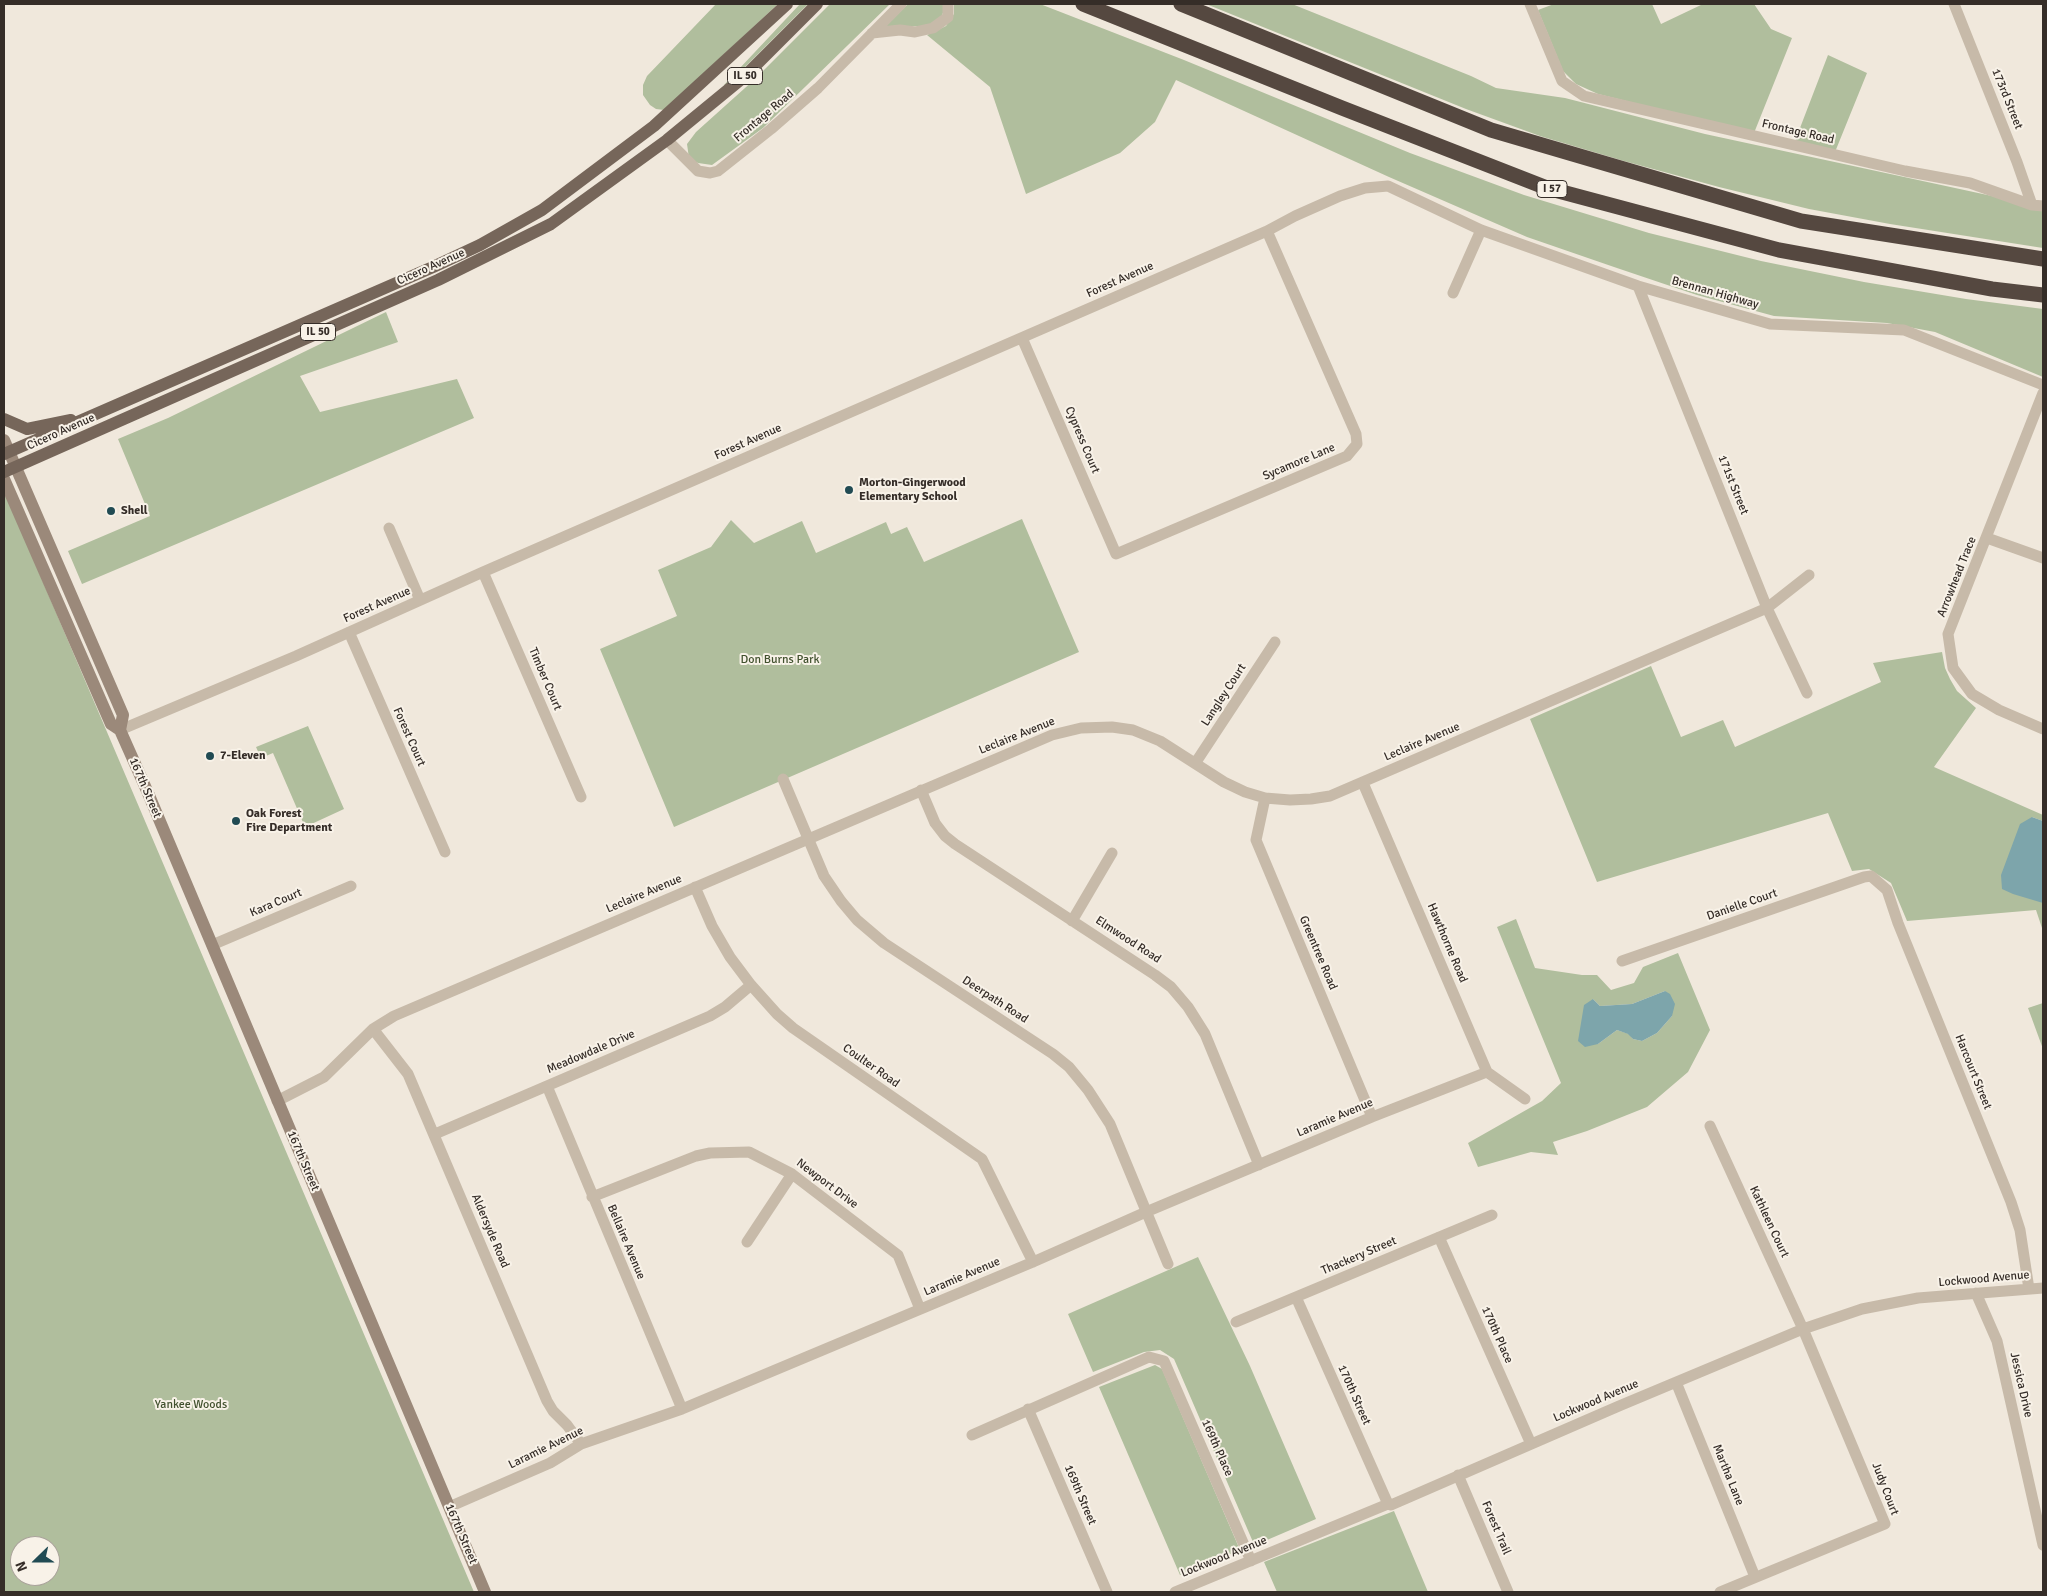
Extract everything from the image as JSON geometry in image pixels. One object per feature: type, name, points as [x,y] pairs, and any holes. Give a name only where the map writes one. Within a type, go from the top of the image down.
[{"type":"highway","name":"I 57","points":[[1083,4],[1547,188],[1779,250],[1992,289],[2043,295]]},
{"type":"highway","points":[[1181,4],[1490,130],[1801,220],[2043,259]]},
{"type":"main road","name":"Cicero Avenue","points":[[6,453],[480,245],[542,210],[654,126],[787,4]]},
{"type":"main road","name":"Cicero Avenue","points":[[10,470],[438,280],[552,224],[667,140],[745,76],[817,4]]},
{"type":"main road","points":[[654,126],[667,140]]},
{"type":"main road","points":[[4,419],[27,429],[96,415]]},
{"type":"main road","name":"167th Street","points":[[4,440],[10,470],[123,715],[120,730]]},
{"type":"main road","name":"167th Street","points":[[4,479],[111,724],[120,730],[485,1592]]},
{"type":"street","name":"Frontage Road","points":[[667,140],[698,171],[710,173],[718,171],[771,129],[818,88],[901,4]]},
{"type":"street","points":[[872,33],[900,30],[915,32],[933,28],[948,17],[948,4]]},
{"type":"street","name":"Frontage Road","points":[[1530,4],[1562,81],[1584,96],[1905,171],[1970,183],[2037,206]]},
{"type":"street","name":"173rd Street","points":[[1954,4],[2017,162],[2037,206]]},
{"type":"street","name":"Brennan Highway","points":[[1388,186],[1481,230],[1638,286],[1770,324],[1904,330],[2043,385]]},
{"type":"street","name":"Forest Avenue","points":[[120,730],[1267,231],[1340,196],[1365,188],[1388,186]]},
{"type":"street","points":[[1453,293],[1481,230]]},
{"type":"street","name":"Sycamore Lane","points":[[1116,554],[1347,456],[1357,444],[1356,434],[1267,231]]},
{"type":"street","name":"171st Street","points":[[1638,286],[1767,608],[1807,694]]},
{"type":"street","name":"Cypress Court","points":[[1022,338],[1116,554]]},
{"type":"street","name":"Arrowhead Trace","points":[[2043,393],[1948,634],[1953,668],[1972,694],[1999,710],[2043,728]]},
{"type":"street","points":[[389,528],[420,600]]},
{"type":"street","points":[[1987,538],[2043,558]]},
{"type":"street","name":"Timber Court","points":[[483,572],[581,797]]},
{"type":"street","name":"Leclaire Avenue","points":[[277,1100],[324,1077],[373,1029],[394,1016],[1052,735],[1081,728],[1112,727],[1133,730],[1160,741],[1196,762],[1224,782],[1265,798],[1290,800],[1330,796],[1767,608],[1809,575]]},
{"type":"street","name":"Forest Court","points":[[349,632],[445,852]]},
{"type":"street","name":"Langley Court","points":[[1196,762],[1275,642]]},
{"type":"street","name":"Deerpath Road","points":[[783,779],[831,888],[847,910],[884,943],[1053,1054],[1069,1067],[1088,1090],[1110,1124],[1168,1264]]},
{"type":"street","name":"Hawthorne Road","points":[[1363,783],[1487,1072]]},
{"type":"street","name":"Elmwood Road","points":[[921,790],[935,823],[945,836],[1171,987],[1188,1007],[1205,1034],[1259,1165]]},
{"type":"street","name":"Greentree Road","points":[[1265,798],[1256,840],[1372,1117]]},
{"type":"street","points":[[1072,921],[1112,853]]},
{"type":"street","name":"Danielle Court","points":[[1622,961],[1871,876]]},
{"type":"street","name":"Harcourt Street","points":[[1871,876],[1888,890],[1898,923],[2011,1202],[2020,1230],[2029,1288]]},
{"type":"street","name":"Kara Court","points":[[212,945],[351,886]]},
{"type":"street","name":"Coulter Road","points":[[695,887],[720,940],[739,971],[792,1028],[982,1159],[1033,1262]]},
{"type":"street","name":"Meadowdale Drive","points":[[435,1134],[710,1016],[725,1007],[751,985]]},
{"type":"street","name":"Aldersyde Road","points":[[373,1029],[403,1064],[435,1134],[547,1401],[568,1425],[581,1444]]},
{"type":"street","points":[[1487,1072],[1524,1099]]},
{"type":"street","name":"Laramie Avenue","points":[[449,1507],[550,1463],[581,1444],[682,1409],[1372,1117],[1487,1072]]},
{"type":"street","name":"Bellaire Avenue","points":[[547,1086],[682,1409]]},
{"type":"street","name":"Kathleen Court","points":[[1710,1126],[1803,1329]]},
{"type":"street","name":"Newport Drive","points":[[592,1197],[696,1156],[710,1153],[749,1152],[792,1174],[898,1256],[920,1309]]},
{"type":"street","points":[[746,1242],[792,1174]]},
{"type":"street","name":"Thackery Street","points":[[1236,1322],[1492,1215]]},
{"type":"street","name":"170th Place","points":[[1439,1237],[1531,1444]]},
{"type":"street","name":"Lockwood Avenue","points":[[1175,1592],[1388,1504],[1392,1505],[1458,1475],[1803,1329],[1862,1309],[1918,1298],[2043,1288]]},
{"type":"street","name":"Jessica Drive","points":[[1976,1293],[1997,1341],[2043,1546]]},
{"type":"street","name":"170th Street","points":[[1296,1297],[1388,1504]]},
{"type":"street","name":"Judy Court","points":[[1720,1592],[1886,1524],[1803,1329]]},
{"type":"street","name":"169th Place","points":[[1028,1409],[1149,1357],[1164,1361],[1251,1561]]},
{"type":"street","name":"Martha Lane","points":[[1676,1382],[1755,1577]]},
{"type":"street","points":[[972,1435],[1028,1409]]},
{"type":"street","name":"169th Street","points":[[1028,1409],[1107,1592]]},
{"type":"street","name":"Forest Trail","points":[[1458,1475],[1508,1592]]},
{"type":"green space","points":[[716,4],[778,4],[664,110],[656,109],[650,105],[643,95],[643,85],[647,76]]},
{"type":"green space","points":[[800,4],[808,4],[725,87],[724,85]]},
{"type":"green space","points":[[830,4],[890,4],[763,128],[712,165],[698,163],[689,158],[687,144],[696,132],[755,79]]},
{"type":"green space","points":[[908,4],[943,4],[944,10],[941,18],[928,26],[885,27]]},
{"type":"green space","points":[[954,4],[1040,4],[1184,60],[1410,153],[1524,195],[1649,233],[1761,261],[1864,282],[1966,299],[2043,309],[2043,377],[1935,332],[1887,323],[1774,316],[1697,295],[1614,267],[1527,237],[1389,177],[1176,80],[1155,122],[1120,153],[1026,194],[990,87],[927,35],[946,26],[954,14]]},
{"type":"green space","points":[[1206,4],[1292,4],[1471,76],[1496,88],[1565,98],[1705,134],[2043,207],[2043,248],[1809,209],[1624,161],[1540,136],[1466,109]]},
{"type":"green space","points":[[1554,4],[1652,4],[1661,24],[1703,4],[1754,4],[1771,29],[1792,38],[1754,133],[1598,94],[1576,84],[1563,71],[1538,10]]},
{"type":"green space","points":[[1828,55],[1867,73],[1835,152],[1795,141]]},
{"type":"green space","points":[[386,312],[398,342],[300,376],[320,412],[457,379],[474,418],[82,584],[68,551],[150,516],[118,439],[168,418]]},
{"type":"green space","name":"Yankee Woods","points":[[4,494],[8,500],[474,1592],[4,1592]]},
{"type":"green space","name":"Don Burns Park","points":[[1022,519],[1079,652],[674,827],[600,649],[677,616],[658,570],[711,547],[731,520],[754,543],[802,521],[816,553],[886,522],[891,534],[907,527],[924,562]]},
{"type":"green space","points":[[1942,652],[1945,668],[1957,691],[1976,708],[1934,767],[2043,815],[2043,821],[2032,817],[2043,903],[2043,931],[2036,910],[1907,921],[1891,883],[1869,869],[1852,871],[1828,813],[1597,882],[1530,719],[1651,666],[1681,737],[1723,720],[1735,747],[1881,682],[1873,663]]},
{"type":"green space","points":[[308,726],[344,809],[305,827],[273,753],[261,758],[256,747]]},
{"type":"green space","points":[[1516,919],[1535,968],[1582,975],[1597,975],[1611,990],[1634,983],[1643,967],[1678,953],[1710,1030],[1688,1072],[1647,1107],[1587,1131],[1553,1142],[1558,1155],[1531,1152],[1478,1167],[1468,1143],[1542,1101],[1561,1083],[1497,927]],"holes":[[[1665,991],[1672,1016],[1657,1033],[1642,1041],[1633,1039],[1629,1034],[1617,1030],[1598,1044],[1593,999],[1600,1006],[1632,1004]]]},
{"type":"green space","points":[[2043,1003],[2043,1049],[2028,1008]]},
{"type":"green space","points":[[1198,1257],[1250,1366],[1316,1519],[1260,1543],[1253,1542],[1174,1359],[1160,1350],[1144,1352],[1093,1372],[1068,1314]]},
{"type":"green space","points":[[1155,1365],[1162,1369],[1240,1550],[1180,1575],[1099,1387]]},
{"type":"green space","points":[[1394,1511],[1428,1592],[1277,1592],[1264,1562]]},
{"type":"water","points":[[2032,817],[2043,821],[2043,903],[2002,889],[2001,875],[2020,824]]},
{"type":"water","points":[[1665,991],[1670,994],[1675,1004],[1672,1016],[1657,1033],[1642,1041],[1633,1039],[1628,1034],[1617,1030],[1598,1044],[1585,1047],[1578,1041],[1584,1005],[1593,999],[1600,1006],[1632,1004]]},
{"type":"place","name":"Morton-Gingerwood Elementary School","points":[[849,490]]},
{"type":"place","name":"Shell","points":[[111,511]]},
{"type":"place","name":"7-Eleven","points":[[210,756]]},
{"type":"place","name":"Oak Forest Fire Department","points":[[236,821]]}]
